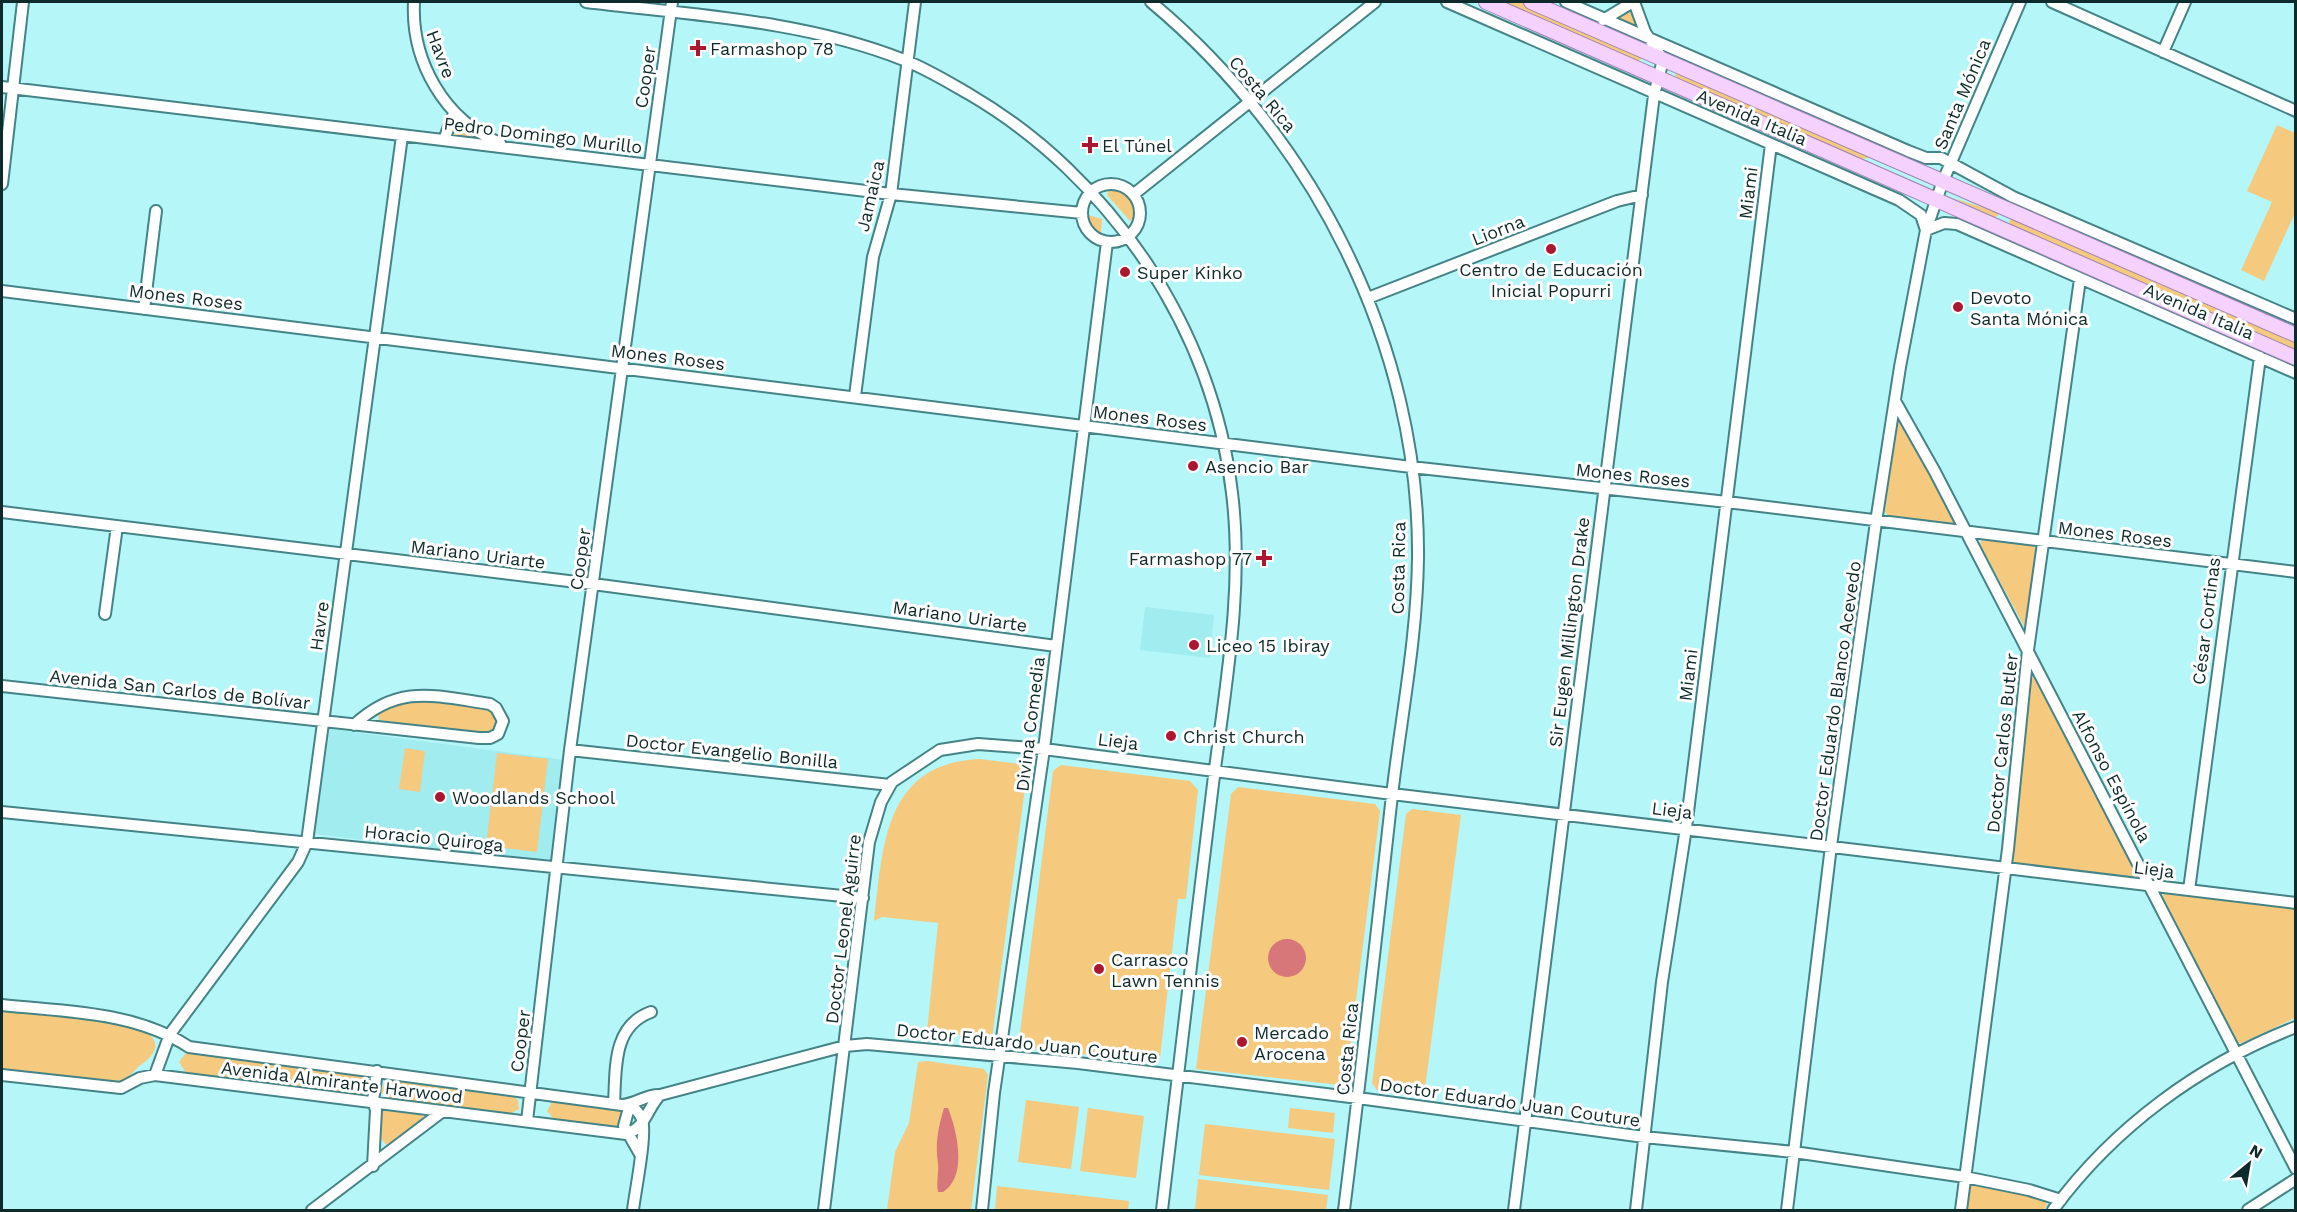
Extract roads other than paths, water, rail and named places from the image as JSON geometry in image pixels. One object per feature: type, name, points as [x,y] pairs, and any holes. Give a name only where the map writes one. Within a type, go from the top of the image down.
[{"type":"main road","name":"Avenida Italia","points":[[1488,2],[2295,358]]},
{"type":"main road","name":"Avenida Italia","points":[[1531,2],[1943,181],[2011,203],[2228,306],[2295,335]]},
{"type":"main road","points":[[1870,169],[1928,184],[1943,181]]},
{"type":"main road","points":[[1936,199],[1953,197],[1999,211],[2011,203]]},
{"type":"street","points":[[2,184],[23,2]]},
{"type":"street","name":"Havre","points":[[414,2],[414,30],[423,64],[438,91],[454,113],[490,139],[510,147]]},
{"type":"street","points":[[586,2],[671,7],[814,32],[908,61],[941,77],[1018,125],[1091,192],[1128,237],[1184,327],[1209,390],[1224,444],[1232,495],[1236,574],[1215,771],[1162,1210]]},
{"type":"street","name":"Jamaica","points":[[855,396],[873,257],[891,194],[915,2]]},
{"type":"street","name":"Costa Rica","points":[[1152,2],[1195,40],[1252,101],[1310,184],[1368,298],[1394,381],[1411,467],[1416,504],[1417,569],[1413,644],[1392,794],[1344,1210]]},
{"type":"street","points":[[1134,194],[1376,2]]},
{"type":"street","name":"Avenida Italia","points":[[1446,2],[1654,95],[1899,200],[1921,215],[1926,230],[1951,222],[2295,373]]},
{"type":"street","name":"Avenida Italia","points":[[1483,18],[1488,2]]},
{"type":"street","name":"Avenida Italia","points":[[1566,2],[1908,151],[1951,163],[2011,203]]},
{"type":"street","points":[[1585,26],[1606,19],[1634,2],[1648,38],[1663,60]]},
{"type":"street","name":"Santa Mónica","points":[[1936,199],[2020,2]]},
{"type":"street","points":[[2052,2],[2295,111]]},
{"type":"street","points":[[2163,52],[2185,2]]},
{"type":"street","name":"Cooper","points":[[527,1121],[570,750],[671,7]]},
{"type":"street","name":"Sir Eugen Millington Drake","points":[[1514,1210],[1654,95],[1663,60]]},
{"type":"street","name":"Pedro Domingo Murillo","points":[[2,87],[891,194],[1082,213]]},
{"type":"street","points":[[444,140],[454,113]]},
{"type":"street","name":"Havre","points":[[154,1075],[170,1034],[297,862],[308,842],[373,338],[402,136]]},
{"type":"street","name":"Miami","points":[[1636,1210],[1662,982],[1686,828],[1771,144]]},
{"type":"street","points":[[1870,169],[1876,151]]},
{"type":"street","points":[[1105,184],[1113,184],[1121,185],[1134,194],[1140,207],[1140,220],[1128,237],[1107,242],[1089,233],[1082,213],[1084,202],[1091,192],[1105,184]]},
{"type":"street","name":"Liorna","points":[[1368,298],[1617,201],[1642,195]]},
{"type":"street","name":"Doctor Eduardo Blanco Acevedo","points":[[1787,1210],[1831,846],[1876,522],[1926,230],[1936,199]]},
{"type":"street","points":[[2001,228],[2011,203]]},
{"type":"street","name":"Avenida Italia","points":[[1952,206],[1997,242]]},
{"type":"street","points":[[144,309],[156,211]]},
{"type":"street","name":"Avenida Italia","points":[[2060,225],[2235,293],[2295,319]]},
{"type":"street","points":[[2022,254],[2029,240]]},
{"type":"street","name":"Divina Comedia","points":[[982,1210],[999,1055],[1044,748],[1107,242]]},
{"type":"street","name":"Doctor Carlos Butler","points":[[1961,1210],[2005,868],[2028,650],[2080,279]]},
{"type":"street","name":"Mones Roses","points":[[2,291],[1411,467],[1727,502],[2295,572]]},
{"type":"street","points":[[2228,306],[2235,293]]},
{"type":"street","name":"César Cortinas","points":[[2189,890],[2230,564],[2260,357]]},
{"type":"street","name":"Alfonso Espínola","points":[[1895,401],[1967,533],[2151,885],[2295,1168]]},
{"type":"street","name":"Mariano Uriarte","points":[[2,512],[593,584],[1056,646]]},
{"type":"street","points":[[105,615],[117,526]]},
{"type":"street","name":"Avenida San Carlos de Bolívar","points":[[2,686],[322,722],[490,738],[498,734],[503,721],[496,708],[490,704],[421,694],[398,698],[365,715],[354,725]]},
{"type":"street","name":"Doctor Leonel Aguirre","points":[[824,1210],[875,818],[890,784],[916,764],[940,750],[978,744],[1044,748]]},
{"type":"street","name":"Lieja","points":[[1044,748],[1392,794],[2295,903]]},
{"type":"street","name":"Doctor Evangelio Bonilla","points":[[570,750],[890,784]]},
{"type":"street","name":"Horacio Quiroga","points":[[2,812],[863,898]]},
{"type":"street","name":"Avenida Almirante Harwood","points":[[2,1005],[138,1022],[170,1034],[189,1047],[614,1104],[630,1104],[654,1094],[660,1095],[845,1046]]},
{"type":"street","points":[[614,1104],[616,1064],[623,1037],[638,1017],[651,1012]]},
{"type":"street","points":[[2053,1210],[2108,1149],[2170,1092],[2236,1054],[2295,1027]]},
{"type":"street","name":"Doctor Eduardo Juan Couture","points":[[845,1046],[867,1044],[999,1055],[1358,1098],[1644,1137],[1794,1152],[1965,1176],[2029,1190],[2061,1200]]},
{"type":"street","points":[[373,1166],[376,1110],[373,1101],[377,1071]]},
{"type":"street","name":"Avenida Almirante Harwood","points":[[2,1074],[121,1088],[140,1078],[154,1075],[626,1134]]},
{"type":"street","points":[[633,1210],[643,1123],[660,1095]]},
{"type":"street","points":[[640,1154],[626,1134],[624,1120],[630,1104],[638,1111],[643,1123]]},
{"type":"street","points":[[312,1210],[443,1111]]},
{"type":"street","points":[[626,1134],[635,1131],[643,1123]]},
{"type":"street","points":[[2248,1210],[2295,1179]]},
{"type":"place","name":"Farmashop 78","points":[[698,48]]},
{"type":"place","name":"El Túnel","points":[[1090,145]]},
{"type":"place","name":"Centro de Educación Inicial Popurri","points":[[1551,249]]},
{"type":"place","name":"Super Kinko","points":[[1125,272]]},
{"type":"place","name":"Devoto Santa Mónica","points":[[1958,307]]},
{"type":"place","name":"Asencio Bar","points":[[1193,466]]},
{"type":"place","name":"Farmashop 77","points":[[1264,558]]},
{"type":"place","name":"Liceo 15 Ibiray","points":[[1194,645]]},
{"type":"place","name":"Christ Church","points":[[1171,736]]},
{"type":"place","name":"Woodlands School","points":[[440,797]]},
{"type":"place","name":"Carrasco Lawn Tennis","points":[[1099,969]]},
{"type":"place","name":"Mercado Arocena","points":[[1242,1042]]}]
